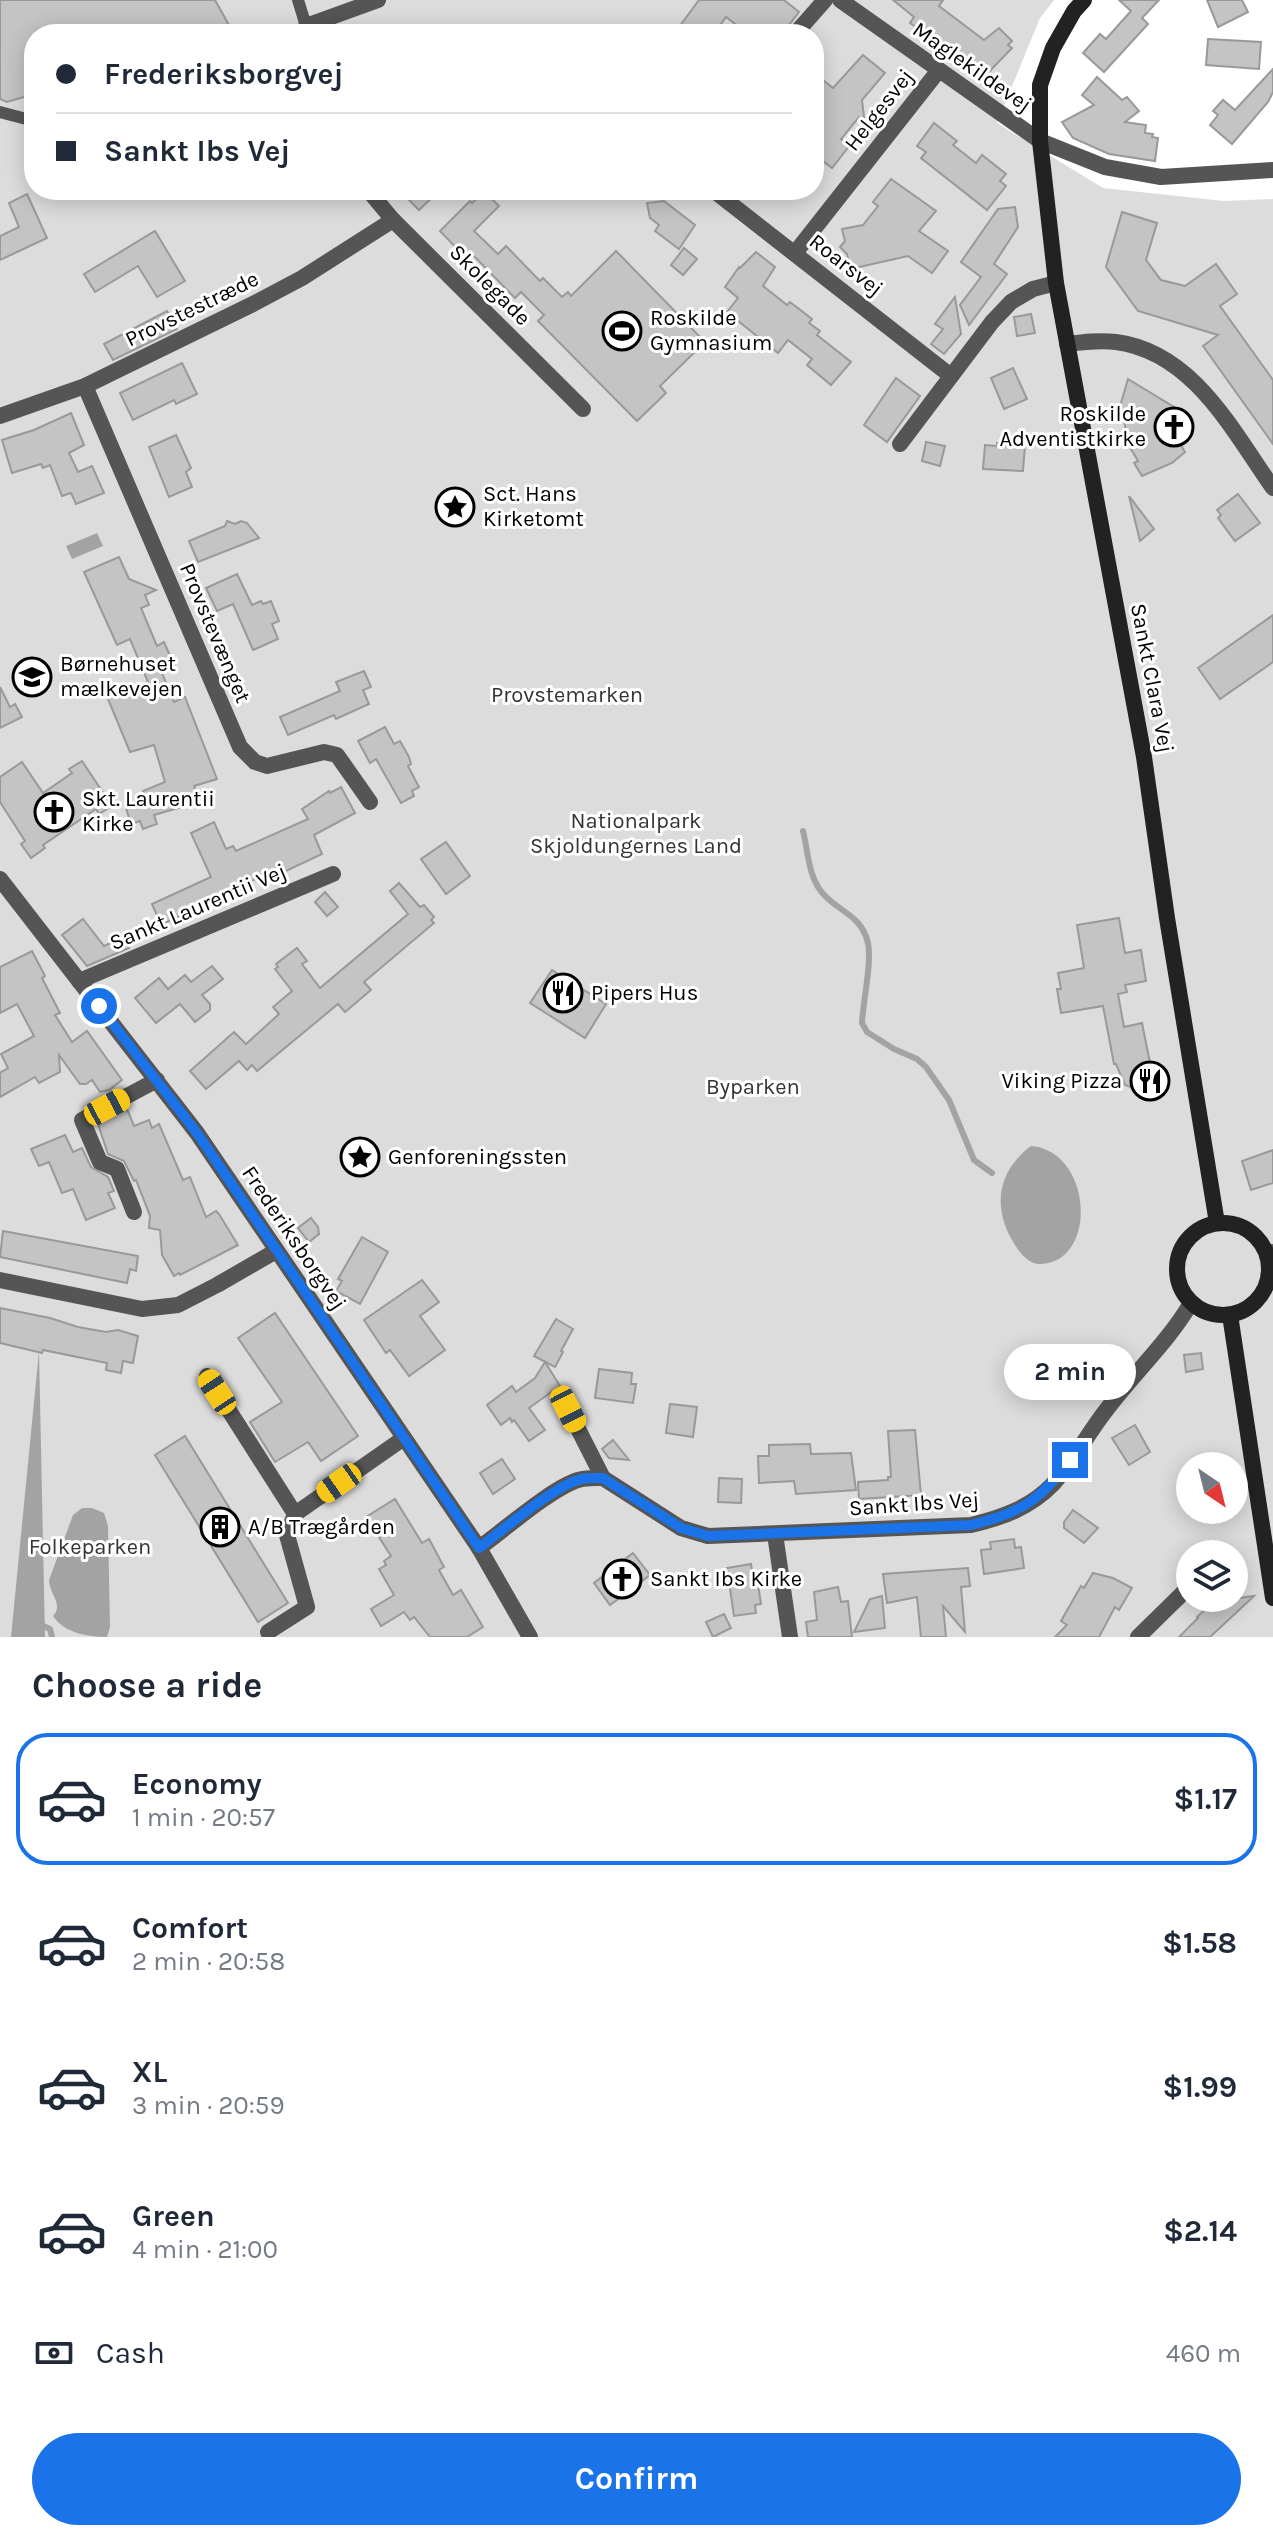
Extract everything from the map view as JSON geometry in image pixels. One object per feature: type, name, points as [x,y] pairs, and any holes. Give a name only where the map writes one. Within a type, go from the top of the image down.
[{"type":"main road","name":"Sankt Clara Vej","points":[[1084,0],[1074,11],[1053,48],[1040,85],[1040,141],[1056,283],[1144,757],[1169,933],[1217,1223]]},
{"type":"main road","points":[[1217,1223],[1233,1223],[1248,1229],[1270,1253],[1269,1281],[1263,1294],[1243,1312],[1216,1315],[1202,1311],[1191,1303],[1178,1280],[1179,1254],[1185,1243],[1199,1229],[1217,1223]]},
{"type":"main road","points":[[1230,1315],[1273,1598]]},
{"type":"street","points":[[298,0],[304,24]]},
{"type":"street","points":[[320,24],[378,0]]},
{"type":"street","points":[[804,24],[825,0]]},
{"type":"street","name":"Maglekildevej","points":[[840,0],[1040,141],[1105,167],[1161,177],[1273,170]]},
{"type":"street","name":"Helgesvej","points":[[795,253],[939,70]]},
{"type":"street","points":[[0,112],[24,118]]},
{"type":"street","name":"Skolegade","points":[[376,200],[583,409]]},
{"type":"street","name":"Roarsvej","points":[[726,200],[951,376]]},
{"type":"street","name":"Provstestræde","points":[[0,416],[85,386],[289,285],[393,220]]},
{"type":"street","points":[[900,444],[992,322],[1011,302],[1033,289],[1056,283]]},
{"type":"street","points":[[1067,344],[1116,342],[1143,348],[1172,363],[1202,387],[1273,488]]},
{"type":"street","name":"Provstevænget","points":[[85,386],[240,747],[255,762],[267,766],[324,752],[337,755],[370,802]]},
{"type":"street","name":"Sankt Laurentii Vej","points":[[79,981],[333,874]]},
{"type":"street","name":"Frederiksborgvej","points":[[0,879],[197,1133],[479,1548],[530,1637]]},
{"type":"street","points":[[134,1212],[117,1169],[100,1162],[82,1120],[157,1080]]},
{"type":"street","points":[[0,1280],[142,1309],[178,1305],[276,1251]]},
{"type":"street","name":"Sankt Ibs Vej","points":[[603,1478],[681,1528],[708,1536],[971,1525],[1003,1518],[1025,1506],[1052,1484],[1119,1393],[1177,1326],[1191,1303]]},
{"type":"street","points":[[207,1376],[295,1514]]},
{"type":"street","points":[[479,1548],[576,1480],[603,1478],[568,1409]]},
{"type":"street","points":[[268,1632],[307,1607],[287,1535],[295,1514],[404,1438]]},
{"type":"street","points":[[775,1534],[790,1637]]},
{"type":"street","points":[[1138,1637],[1176,1600]]},
{"type":"green space","name":"Nationalpark Skjoldungernes Land","points":[[0,0],[1054,0],[1040,18],[997,123],[1103,188],[1224,201],[1273,199],[1273,1637],[0,1637]]},
{"type":"shaded area","points":[[97,533],[103,546],[72,559],[66,546]]},
{"type":"shaded area","points":[[1031,1146],[1052,1152],[1067,1166],[1081,1206],[1079,1227],[1072,1245],[1059,1259],[1041,1264],[1024,1257],[1019,1251],[1009,1234],[1001,1207],[1004,1181],[1010,1168]]},
{"type":"shaded area","points":[[39,1351],[45,1637],[11,1637]]},
{"type":"shaded area","points":[[82,1508],[104,1513],[108,1526],[110,1627],[107,1637],[77,1633],[53,1616],[57,1603],[49,1580],[73,1515]]},
{"type":"building","points":[[0,0],[215,0],[228,24],[24,24],[24,97],[7,102],[0,99]]},
{"type":"building","points":[[699,0],[784,0],[799,12],[790,24],[735,24],[726,17],[721,24],[681,24]]},
{"type":"building","points":[[893,0],[943,0],[939,6],[984,40],[999,28],[1012,41],[1008,45],[1012,48],[984,77],[975,77],[960,62],[957,65],[920,37],[923,32],[910,23],[914,17]]},
{"type":"building","points":[[1119,0],[1159,0],[1142,18],[1148,24],[1104,72],[1083,53],[1100,34],[1106,39],[1131,11]]},
{"type":"building","points":[[1207,0],[1242,0],[1248,12],[1218,27]]},
{"type":"building","points":[[1208,39],[1261,42],[1259,69],[1206,65]]},
{"type":"building","points":[[863,55],[885,73],[862,100],[864,117],[859,117],[841,139],[850,145],[832,168],[824,162],[824,81],[833,88]]},
{"type":"building","points":[[1273,69],[1273,92],[1268,102],[1232,144],[1210,125],[1218,115],[1213,111],[1223,100],[1235,110]]},
{"type":"building","points":[[1097,77],[1122,100],[1127,97],[1139,111],[1125,122],[1146,125],[1145,133],[1158,138],[1155,161],[1109,154],[1073,138],[1062,122],[1094,105],[1082,95]]},
{"type":"building","points":[[934,123],[957,141],[953,145],[976,163],[982,155],[1006,174],[1000,181],[1006,186],[987,210],[921,158],[926,152],[917,146]]},
{"type":"building","points":[[891,179],[936,211],[919,231],[948,251],[932,273],[908,256],[855,268],[849,265],[847,254],[840,247],[845,241],[842,229],[863,225],[878,206],[873,202]]},
{"type":"building","points":[[24,196],[24,200],[30,200],[47,238],[0,260],[0,236],[19,227],[9,203]]},
{"type":"building","points":[[409,200],[430,200],[419,210]]},
{"type":"building","name":"Roskilde Gymnasium","points":[[475,200],[493,200],[499,206],[474,231],[498,254],[506,246],[540,281],[543,278],[562,297],[568,292],[571,296],[616,251],[705,342],[660,386],[666,393],[637,421],[538,321],[544,315],[521,292],[515,298],[470,252],[465,257],[440,231],[470,201]]},
{"type":"building","points":[[664,201],[695,225],[679,249],[655,231],[659,225],[650,218],[647,203]]},
{"type":"building","points":[[1015,207],[1018,227],[994,264],[1007,274],[969,325],[960,305],[981,277],[961,262],[998,209]]},
{"type":"building","points":[[1122,212],[1157,223],[1146,260],[1161,280],[1185,286],[1216,264],[1237,294],[1220,306],[1273,380],[1273,444],[1203,346],[1218,335],[1138,311],[1106,267]]},
{"type":"building","points":[[155,231],[185,281],[157,297],[138,266],[95,292],[84,274]]},
{"type":"building","points":[[684,248],[697,259],[683,275],[671,265]]},
{"type":"building","points":[[756,252],[775,267],[763,286],[812,319],[809,323],[820,331],[817,335],[851,362],[831,385],[807,365],[812,359],[788,340],[778,353],[727,312],[738,298],[725,287],[739,267]]},
{"type":"building","points":[[955,297],[961,334],[944,354],[931,344],[943,329],[935,324]]},
{"type":"building","points":[[167,311],[177,329],[113,360],[104,344]]},
{"type":"building","points":[[1031,314],[1035,333],[1017,336],[1014,317]]},
{"type":"building","points":[[182,363],[197,394],[176,404],[174,400],[133,420],[120,393]]},
{"type":"building","points":[[1013,368],[1027,399],[1004,409],[991,378]]},
{"type":"building","points":[[896,378],[920,396],[887,442],[864,425]]},
{"type":"building","name":"Roskilde Adventistkirke","points":[[1128,379],[1174,407],[1190,432],[1178,440],[1185,452],[1172,463],[1142,476],[1134,463],[1138,461],[1122,434],[1126,432],[1121,403]]},
{"type":"building","points":[[71,413],[84,445],[69,453],[78,472],[92,466],[104,493],[76,504],[71,493],[62,496],[50,465],[43,468],[41,464],[12,473],[2,440]]},
{"type":"building","points":[[176,435],[191,468],[186,472],[192,487],[169,497],[149,447]]},
{"type":"building","points":[[926,442],[945,446],[940,466],[922,461]]},
{"type":"building","points":[[997,443],[1025,445],[1023,471],[983,469],[985,445],[997,446]]},
{"type":"building","points":[[1238,494],[1260,523],[1235,541],[1218,518],[1221,515],[1217,510]]},
{"type":"building","points":[[1129,496],[1154,529],[1140,541]]},
{"type":"building","points":[[227,521],[247,523],[259,538],[198,562],[189,541],[225,526]]},
{"type":"building","points":[[119,557],[129,579],[156,590],[145,595],[149,605],[141,608],[157,646],[164,642],[175,667],[162,673],[174,702],[185,697],[217,779],[194,786],[199,802],[154,815],[157,824],[143,829],[140,821],[131,824],[126,808],[146,801],[143,791],[165,782],[154,745],[130,752],[108,699],[148,682],[130,639],[117,645],[84,572]]},
{"type":"building","points":[[237,574],[252,605],[271,601],[279,621],[272,624],[278,639],[253,650],[233,604],[217,611],[206,588]]},
{"type":"building","points":[[1273,615],[1273,662],[1220,699],[1198,668]]},
{"type":"building","points":[[364,671],[371,687],[363,690],[369,704],[288,735],[280,717],[340,691],[336,682]]},
{"type":"building","points":[[0,687],[10,707],[15,704],[22,717],[0,728]]},
{"type":"building","points":[[385,727],[394,744],[400,741],[419,787],[412,791],[414,796],[401,803],[376,759],[370,763],[358,741]]},
{"type":"building","name":"Skt. Laurentii Kirke","points":[[82,761],[112,806],[99,814],[96,809],[43,845],[45,848],[31,858],[21,844],[25,841],[0,802],[0,777],[22,762],[43,793],[72,773],[69,769]]},
{"type":"building","points":[[341,787],[355,813],[314,835],[322,854],[269,879],[266,874],[161,925],[152,904],[211,877],[191,833],[214,822],[226,849],[233,846],[236,851],[308,819],[302,809],[329,791]]},
{"type":"building","points":[[446,842],[470,876],[446,894],[421,859]]},
{"type":"building","points":[[399,883],[420,907],[424,905],[434,917],[431,920],[434,923],[364,982],[371,990],[345,1012],[338,1004],[257,1071],[252,1065],[247,1070],[239,1061],[206,1089],[190,1071],[234,1032],[246,1044],[279,1014],[273,1007],[292,991],[275,969],[278,967],[276,964],[297,948],[307,961],[302,964],[320,988],[408,914],[390,891]]},
{"type":"building","points":[[325,892],[338,907],[327,916],[315,902]]},
{"type":"building","points":[[1119,918],[1125,953],[1141,950],[1146,981],[1125,985],[1127,992],[1118,994],[1124,1027],[1142,1023],[1151,1068],[1160,1077],[1151,1096],[1140,1098],[1131,1087],[1125,1085],[1114,1064],[1103,1006],[1061,1013],[1057,989],[1061,989],[1058,973],[1084,968],[1077,925]]},
{"type":"building","points":[[83,919],[104,946],[124,937],[129,948],[87,966],[62,935]]},
{"type":"building","points":[[32,951],[60,1013],[55,1015],[72,1042],[87,1031],[122,1080],[109,1090],[100,1092],[92,1080],[80,1084],[59,1055],[60,1072],[39,1083],[35,1077],[0,1097],[0,1073],[8,1068],[1,1054],[34,1036],[17,1004],[0,1013],[0,967]]},
{"type":"building","points":[[212,966],[223,979],[202,995],[210,1004],[210,1010],[195,1022],[180,1004],[156,1023],[135,998],[159,978],[168,989],[185,975],[191,982]]},
{"type":"building","name":"Pipers Hus","points":[[552,970],[606,1004],[585,1038],[530,1003]]},
{"type":"building","points":[[127,1109],[134,1126],[149,1120],[152,1128],[159,1124],[183,1180],[190,1177],[206,1217],[216,1211],[238,1245],[174,1276],[162,1255],[160,1230],[149,1228],[150,1216],[136,1180],[124,1161],[108,1154],[99,1127],[99,1124]]},
{"type":"building","points":[[65,1135],[73,1152],[82,1148],[91,1167],[108,1177],[114,1191],[108,1193],[115,1208],[86,1220],[73,1189],[62,1193],[49,1162],[39,1166],[31,1149]]},
{"type":"building","points":[[1273,1150],[1273,1183],[1251,1190],[1242,1161]]},
{"type":"building","points":[[311,1218],[319,1234],[309,1242],[298,1228]]},
{"type":"building","points":[[3,1231],[138,1256],[136,1271],[130,1269],[127,1283],[0,1257]]},
{"type":"building","points":[[362,1237],[388,1252],[360,1304],[336,1291],[342,1281],[338,1279]]},
{"type":"building","points":[[422,1280],[439,1302],[420,1316],[445,1350],[409,1376],[390,1350],[386,1353],[364,1320]]},
{"type":"building","points":[[0,1308],[78,1327],[106,1332],[118,1330],[138,1336],[133,1363],[123,1361],[121,1373],[106,1370],[107,1363],[0,1343]]},
{"type":"building","points":[[275,1313],[358,1436],[321,1461],[308,1442],[275,1462],[250,1422],[282,1402],[238,1338]]},
{"type":"building","points":[[556,1319],[573,1329],[555,1367],[534,1356]]},
{"type":"building","points":[[1201,1353],[1203,1369],[1186,1372],[1184,1355]]},
{"type":"building","points":[[545,1362],[560,1386],[529,1408],[545,1430],[529,1441],[514,1420],[512,1422],[510,1418],[501,1425],[487,1405],[512,1386],[516,1392],[535,1378]]},
{"type":"building","points":[[599,1369],[632,1373],[631,1384],[636,1384],[633,1403],[595,1398]]},
{"type":"building","points":[[670,1404],[697,1407],[693,1437],[666,1433]]},
{"type":"building","points":[[1135,1425],[1150,1452],[1129,1465],[1112,1438]]},
{"type":"building","points":[[915,1430],[921,1495],[859,1499],[858,1482],[888,1480],[891,1477],[888,1431]]},
{"type":"building","name":"A/B Trægården","points":[[185,1436],[288,1603],[258,1622],[155,1455]]},
{"type":"building","points":[[613,1440],[629,1460],[609,1458],[602,1449]]},
{"type":"building","points":[[810,1444],[811,1454],[851,1453],[856,1490],[796,1494],[794,1481],[759,1483],[758,1456],[769,1456],[769,1445]]},
{"type":"building","points":[[502,1459],[515,1479],[493,1494],[480,1473]]},
{"type":"building","points":[[719,1478],[742,1479],[741,1503],[718,1502]]},
{"type":"building","points":[[395,1499],[422,1543],[429,1539],[444,1567],[439,1570],[453,1595],[461,1590],[483,1627],[467,1637],[430,1637],[414,1617],[410,1620],[404,1612],[381,1626],[371,1609],[394,1595],[379,1569],[386,1565],[384,1561],[391,1556],[366,1517]]},
{"type":"building","points":[[1073,1510],[1098,1528],[1084,1543],[1064,1528],[1064,1522]]},
{"type":"building","points":[[1014,1539],[1015,1548],[1021,1547],[1024,1568],[984,1574],[981,1550],[991,1549],[990,1542]]},
{"type":"building","name":"Sankt Ibs Kirke","points":[[633,1553],[650,1575],[610,1605],[594,1583]]},
{"type":"building","points":[[751,1564],[753,1578],[757,1577],[761,1604],[755,1605],[756,1613],[734,1616],[727,1568]]},
{"type":"building","points":[[968,1568],[970,1586],[961,1587],[965,1632],[943,1606],[946,1637],[921,1637],[917,1597],[887,1603],[883,1574]]},
{"type":"building","points":[[1093,1573],[1113,1578],[1132,1588],[1119,1610],[1115,1607],[1099,1637],[1055,1637],[1067,1625],[1061,1621],[1081,1586],[1084,1588]]},
{"type":"building","points":[[838,1587],[841,1602],[848,1601],[852,1637],[808,1637],[806,1622],[817,1620],[814,1592]]},
{"type":"building","points":[[882,1596],[885,1628],[854,1632],[870,1599]]},
{"type":"building","points":[[1203,1612],[1237,1612],[1210,1637],[1179,1637]]},
{"type":"building","points":[[724,1614],[731,1628],[713,1637],[706,1622]]},
{"type":"waterway","points":[[803,831],[811,869],[820,890],[854,919],[865,933],[869,951],[862,1023],[867,1032],[926,1067],[949,1100],[974,1160],[992,1173]]},
{"type":"waterway","points":[[39,1624],[50,1629],[52,1637]]},
{"type":"place","name":"Roskilde Gymnasium","points":[[622,331]]},
{"type":"place","name":"Roskilde Adventistkirke","points":[[1174,427]]},
{"type":"place","name":"Sct. Hans Kirketomt","points":[[455,507]]},
{"type":"place","name":"Børnehuset mælkevejen","points":[[32,677]]},
{"type":"place","name":"Skt. Laurentii Kirke","points":[[54,812]]},
{"type":"place","name":"Pipers Hus","points":[[563,993]]},
{"type":"place","name":"Viking Pizza","points":[[1150,1081]]},
{"type":"place","name":"Genforeningssten","points":[[360,1157]]},
{"type":"place","name":"A/B Trægården","points":[[220,1527]]},
{"type":"place","name":"Sankt Ibs Kirke","points":[[622,1579]]},
{"type":"route","points":[[99,1006],[197,1133],[479,1548],[576,1480],[603,1478],[681,1528],[708,1536],[775,1534],[971,1525],[1003,1518],[1025,1506],[1052,1484],[1070,1460]]},
{"type":"park label","name":"Provstemarken","points":[[567,695]]},
{"type":"park label","name":"Byparken","points":[[753,1087]]},
{"type":"park label","name":"Folkeparken","points":[[90,1547]]}]
